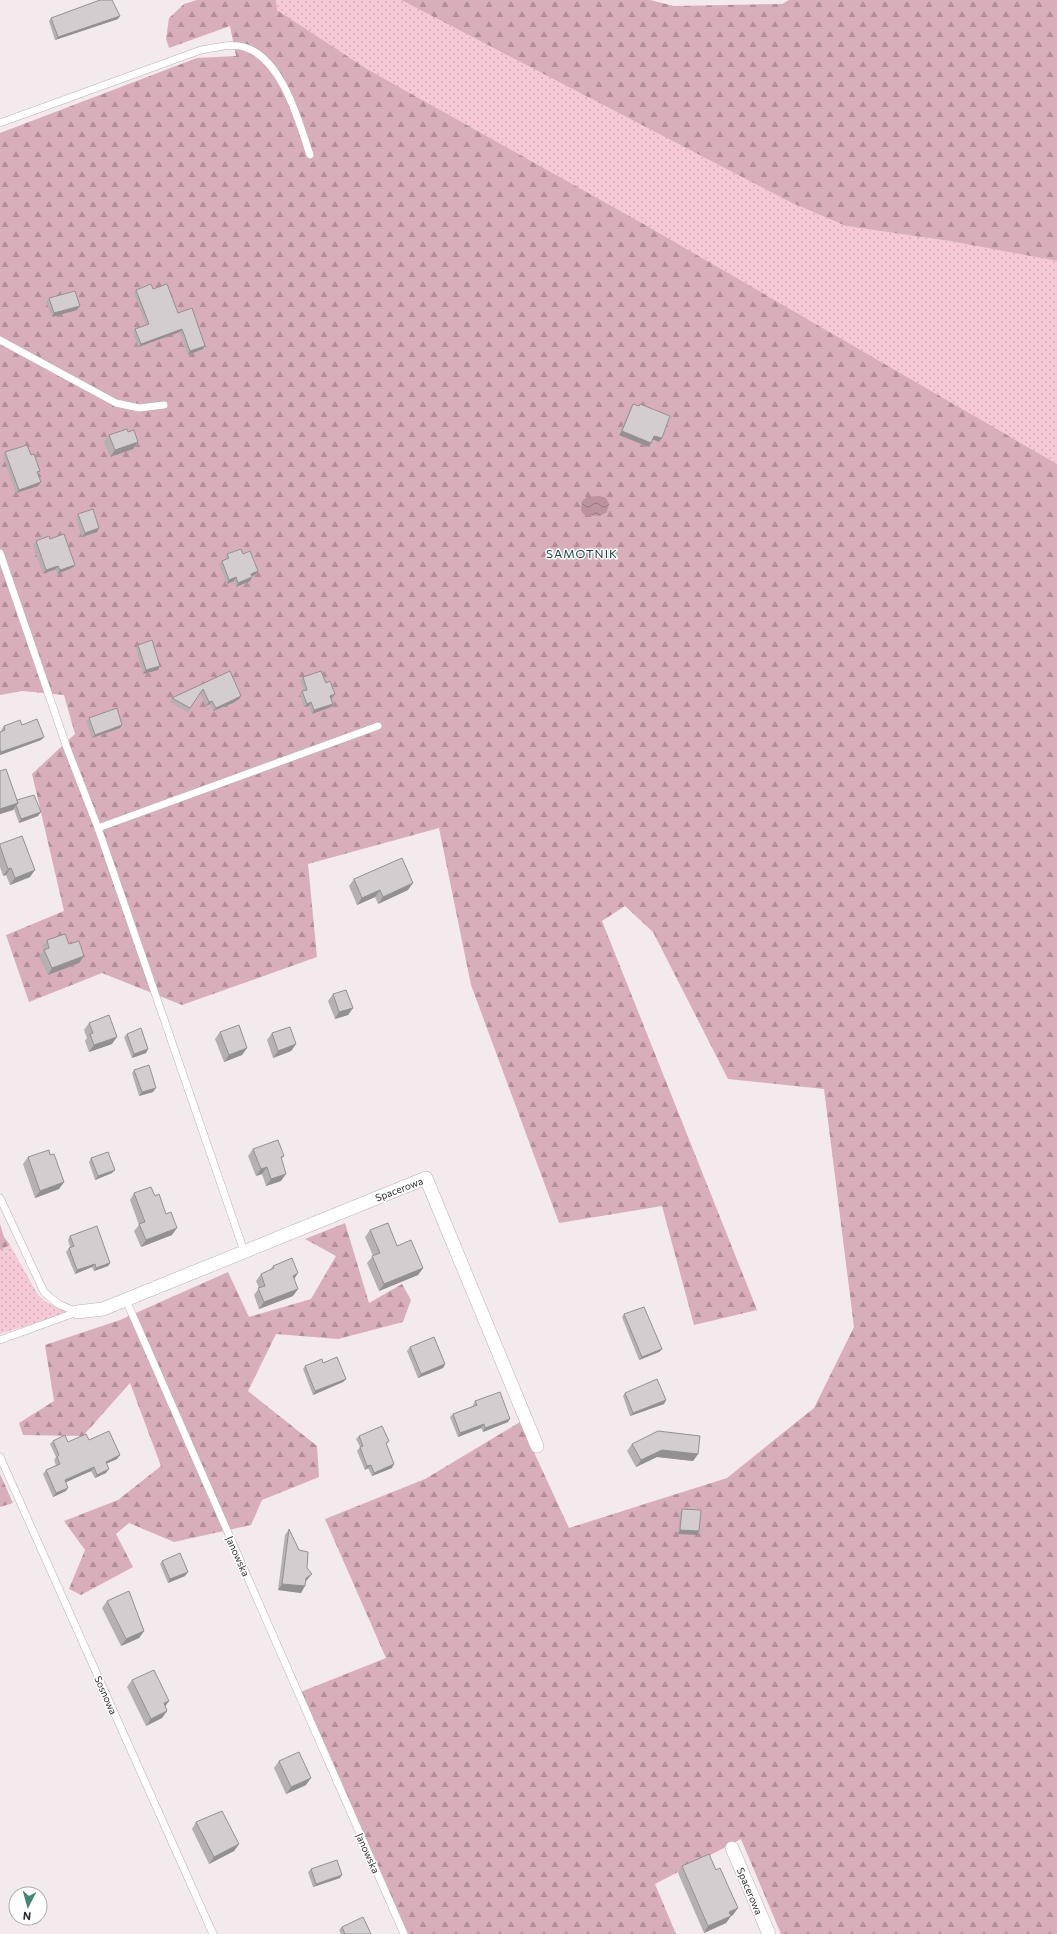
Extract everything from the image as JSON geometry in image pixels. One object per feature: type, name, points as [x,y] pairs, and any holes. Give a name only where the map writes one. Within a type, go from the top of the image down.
[{"type":"street","name":"Spacerowa","points":[[126,1300],[426,1178],[537,1446]]},
{"type":"street","points":[[77,1312],[103,1309],[126,1300]]},
{"type":"street","name":"Spacerowa","points":[[732,1848],[769,1934]]},
{"type":"lane","points":[[0,123],[201,50],[227,46],[244,47],[260,56],[274,70],[292,102],[310,155]]},
{"type":"lane","points":[[0,340],[116,403],[139,408],[164,405]]},
{"type":"lane","points":[[0,553],[67,748],[98,828],[244,1251]]},
{"type":"lane","points":[[98,828],[378,726]]},
{"type":"lane","points":[[0,1198],[44,1292],[58,1304],[77,1312]]},
{"type":"lane","name":"Janowska","points":[[126,1300],[404,1934]]},
{"type":"lane","points":[[0,1340],[77,1312]]},
{"type":"lane","name":"Sosnowa","points":[[0,1457],[213,1934]]},
{"type":"shaded area","points":[[276,0],[401,0],[792,203],[846,226],[949,241],[1057,261],[1057,464],[642,223],[367,69],[277,10]]},
{"type":"shaded area","points":[[10,1245],[38,1295],[46,1302],[65,1310],[67,1313],[0,1334],[0,1250]]},
{"type":"green space","points":[[197,0],[276,0],[277,10],[367,69],[642,223],[1057,464],[1057,1934],[781,1934],[741,1839],[655,1884],[676,1934],[404,1934],[298,1693],[386,1658],[325,1519],[425,1479],[520,1422],[569,1528],[727,1478],[814,1408],[854,1327],[824,1089],[728,1079],[653,932],[625,906],[602,921],[757,1310],[694,1325],[662,1206],[559,1223],[471,985],[439,828],[308,864],[317,957],[182,1005],[102,973],[29,1002],[6,935],[64,911],[32,774],[75,734],[64,695],[22,691],[0,695],[0,133],[197,58],[236,56],[230,26],[169,48],[166,39],[169,18],[184,4]]},
{"type":"green space","points":[[401,0],[650,0],[674,6],[782,4],[789,0],[1057,0],[1057,261],[949,241],[846,226],[792,203]]},
{"type":"green space","points":[[345,1223],[369,1303],[402,1284],[411,1300],[403,1322],[338,1339],[276,1334],[248,1391],[317,1446],[319,1477],[262,1500],[251,1525],[174,1542],[129,1523],[116,1534],[133,1567],[81,1595],[69,1589],[85,1550],[64,1521],[118,1500],[161,1466],[130,1383],[83,1436],[23,1435],[19,1423],[54,1401],[45,1345],[120,1320],[228,1272],[249,1317],[311,1299],[336,1256],[305,1239]]},
{"type":"green space","points":[[0,1224],[4,1237],[10,1245],[0,1250]]},
{"type":"green space","points":[[0,1474],[13,1503],[0,1507]]},
{"type":"water","points":[[599,496],[606,498],[609,504],[607,512],[600,516],[585,515],[581,511],[582,501],[587,497]]},
{"type":"building","points":[[100,0],[112,0],[120,16],[58,37],[51,18]]},
{"type":"building","points":[[151,284],[153,289],[167,284],[178,313],[192,308],[205,346],[190,351],[182,329],[141,344],[135,329],[149,324],[136,290]]},
{"type":"building","points":[[75,291],[80,306],[54,313],[49,298]]},
{"type":"building","points":[[633,404],[639,406],[640,404],[670,416],[662,438],[654,436],[651,443],[622,431]]},
{"type":"building","points":[[127,429],[128,432],[134,430],[138,442],[115,450],[109,435]]},
{"type":"building","points":[[27,445],[31,455],[34,454],[40,471],[37,472],[41,482],[19,490],[5,452]]},
{"type":"building","points":[[93,509],[99,528],[85,533],[78,514]]},
{"type":"building","points":[[64,534],[75,565],[60,570],[58,566],[46,570],[36,541],[49,536],[50,539]]},
{"type":"building","points":[[241,549],[243,554],[250,551],[258,571],[251,574],[252,577],[238,583],[236,577],[229,580],[222,561],[229,558],[227,554]]},
{"type":"building","points":[[152,640],[160,666],[146,670],[138,645]]},
{"type":"building","points":[[230,671],[241,696],[216,708],[212,701],[209,702],[203,689],[190,708],[172,698]]},
{"type":"building","points":[[321,671],[326,683],[330,681],[335,694],[330,696],[333,704],[314,710],[311,702],[307,704],[302,691],[307,690],[303,677]]},
{"type":"building","points":[[117,708],[122,725],[95,735],[89,718]]},
{"type":"building","points":[[37,719],[44,737],[1,752],[0,732],[5,730],[4,726],[20,720],[22,725]]},
{"type":"building","points":[[6,769],[18,803],[0,809],[0,771]]},
{"type":"building","points":[[34,795],[41,812],[21,819],[16,805],[18,803],[17,800]]},
{"type":"building","points":[[22,836],[35,870],[15,878],[11,868],[8,869],[0,844]]},
{"type":"building","points":[[402,858],[413,883],[383,897],[380,890],[362,898],[354,879]]},
{"type":"building","points":[[65,934],[69,944],[79,941],[84,956],[52,968],[44,950],[49,948],[47,940]]},
{"type":"building","points":[[346,990],[353,1008],[339,1012],[333,994]]},
{"type":"building","points":[[109,1015],[117,1037],[94,1045],[90,1034],[93,1033],[89,1023]]},
{"type":"building","points":[[239,1025],[247,1048],[229,1055],[220,1032]]},
{"type":"building","points":[[290,1027],[296,1044],[278,1051],[272,1033]]},
{"type":"building","points":[[141,1028],[148,1049],[134,1054],[127,1034]]},
{"type":"building","points":[[149,1065],[156,1088],[142,1092],[134,1070]]},
{"type":"building","points":[[278,1140],[284,1156],[281,1157],[286,1174],[271,1179],[267,1167],[261,1169],[253,1149]]},
{"type":"building","points":[[49,1150],[50,1155],[54,1154],[64,1182],[40,1191],[28,1157]]},
{"type":"building","points":[[108,1152],[115,1170],[98,1176],[91,1158]]},
{"type":"building","points":[[151,1187],[155,1196],[159,1194],[166,1214],[171,1212],[177,1228],[146,1240],[139,1224],[145,1222],[134,1193]]},
{"type":"building","points":[[388,1223],[397,1246],[411,1240],[423,1268],[384,1284],[372,1256],[380,1253],[370,1230]]},
{"type":"building","points":[[97,1226],[110,1263],[96,1268],[95,1264],[77,1270],[69,1248],[74,1246],[70,1236]]},
{"type":"building","points":[[292,1258],[298,1273],[293,1276],[298,1289],[264,1302],[258,1288],[265,1286],[261,1274],[274,1268],[273,1266]]},
{"type":"building","points":[[644,1307],[662,1349],[642,1357],[624,1314]]},
{"type":"building","points":[[434,1337],[445,1364],[421,1374],[410,1347]]},
{"type":"building","points":[[337,1357],[346,1379],[315,1391],[305,1366],[322,1359],[323,1363]]},
{"type":"building","points":[[657,1379],[666,1400],[633,1413],[625,1393]]},
{"type":"building","points":[[500,1392],[510,1419],[485,1428],[484,1424],[460,1433],[453,1414],[477,1405],[475,1401]]},
{"type":"building","points":[[382,1426],[389,1441],[386,1443],[394,1464],[374,1473],[371,1465],[367,1466],[360,1447],[363,1446],[359,1436]]},
{"type":"building","points":[[109,1431],[120,1455],[106,1462],[109,1469],[97,1475],[94,1467],[65,1480],[68,1488],[56,1493],[46,1470],[60,1464],[57,1457],[59,1455],[53,1441],[65,1435],[68,1442],[86,1434],[89,1440]]},
{"type":"building","points":[[658,1431],[700,1436],[698,1454],[662,1450],[641,1460],[632,1444]]},
{"type":"building","points":[[682,1509],[701,1510],[699,1531],[680,1530]]},
{"type":"building","points":[[289,1529],[299,1550],[308,1552],[307,1568],[312,1574],[306,1578],[305,1586],[282,1584]]},
{"type":"building","points":[[180,1553],[188,1572],[170,1579],[162,1561]]},
{"type":"building","points":[[129,1591],[144,1631],[126,1639],[107,1601]]},
{"type":"building","points":[[154,1670],[169,1701],[164,1703],[167,1711],[151,1719],[132,1680]]},
{"type":"building","points":[[299,1752],[311,1778],[291,1787],[279,1761]]},
{"type":"building","points":[[222,1811],[239,1844],[214,1857],[196,1822]]},
{"type":"building","points":[[709,1854],[716,1870],[720,1868],[738,1908],[729,1912],[731,1916],[708,1926],[682,1866]]},
{"type":"building","points":[[337,1860],[342,1875],[316,1884],[311,1869]]},
{"type":"building","points":[[363,1917],[371,1934],[345,1934],[342,1927]]},
{"type":"district","name":"SAMOTNIK","points":[[582,554]]}]
